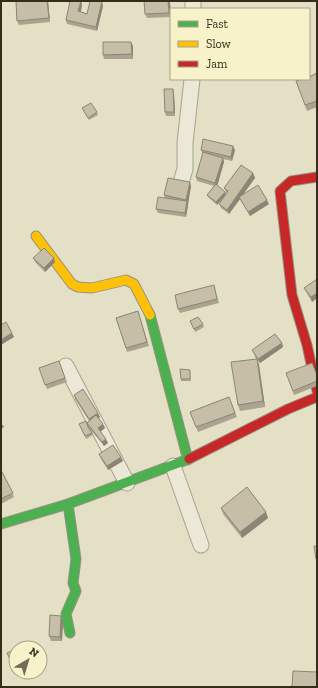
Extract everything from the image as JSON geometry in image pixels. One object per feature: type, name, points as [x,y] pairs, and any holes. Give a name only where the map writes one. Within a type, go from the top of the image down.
[{"type":"street","points":[[182,179],[185,169],[185,143],[192,80]]},
{"type":"street","points":[[317,177],[284,184],[280,191],[292,295],[307,345],[317,391]]},
{"type":"street","points":[[36,236],[72,284],[78,288],[107,285],[126,280],[134,284],[148,308],[188,460]]},
{"type":"street","points":[[66,366],[127,483]]},
{"type":"street","points":[[1,524],[68,504],[188,460],[288,409],[317,397]]},
{"type":"street","points":[[173,466],[201,545]]},
{"type":"street","points":[[68,504],[76,559],[73,583],[76,591],[66,614],[70,633]]},
{"type":"building","points":[[16,1],[47,1],[49,18],[17,21]]},
{"type":"building","points":[[70,1],[81,1],[78,11],[87,14],[90,1],[102,1],[96,27],[66,20]]},
{"type":"building","points":[[144,1],[168,1],[169,13],[145,14]]},
{"type":"building","points":[[103,42],[131,42],[132,54],[103,55]]},
{"type":"building","points":[[317,73],[317,101],[305,105],[296,81],[310,80],[310,76]]},
{"type":"building","points":[[164,89],[173,89],[174,112],[165,112]]},
{"type":"building","points":[[91,103],[97,112],[88,118],[82,108]]},
{"type":"building","points":[[203,139],[233,146],[231,157],[201,150]]},
{"type":"building","points":[[203,152],[223,158],[215,183],[196,177]]},
{"type":"building","points":[[241,165],[253,173],[227,210],[219,204],[228,191],[224,188]]},
{"type":"building","points":[[168,178],[190,182],[186,200],[164,195]]},
{"type":"building","points":[[216,184],[225,192],[216,202],[207,195]]},
{"type":"building","points":[[258,185],[267,200],[248,212],[239,197]]},
{"type":"building","points":[[158,197],[187,201],[185,213],[156,209]]},
{"type":"building","points":[[44,248],[54,258],[44,268],[33,258]]},
{"type":"building","points":[[317,279],[317,293],[311,297],[304,288]]},
{"type":"building","points":[[214,285],[217,299],[178,309],[175,295]]},
{"type":"building","points":[[138,311],[147,342],[126,348],[116,318]]},
{"type":"building","points":[[198,317],[203,324],[194,329],[190,321]]},
{"type":"building","points":[[6,322],[12,333],[1,340],[1,325]]},
{"type":"building","points":[[275,334],[282,343],[258,359],[252,350]]},
{"type":"building","points":[[257,359],[263,401],[238,405],[231,362]]},
{"type":"building","points":[[59,361],[65,378],[45,385],[39,368]]},
{"type":"building","points":[[312,363],[317,375],[317,381],[293,391],[286,373]]},
{"type":"building","points":[[180,369],[190,370],[190,379],[181,379]]},
{"type":"building","points":[[83,389],[98,413],[89,419],[74,395]]},
{"type":"building","points":[[229,397],[235,413],[196,427],[190,412]]},
{"type":"building","points":[[96,415],[103,424],[98,428],[106,439],[102,442],[87,423]]},
{"type":"building","points":[[86,421],[92,433],[85,436],[79,424]]},
{"type":"building","points":[[113,445],[121,457],[107,466],[99,454]]},
{"type":"building","points":[[1,470],[13,493],[1,499]]},
{"type":"building","points":[[247,487],[266,512],[240,532],[221,508]]},
{"type":"building","points":[[314,546],[317,546],[317,559],[316,559]]},
{"type":"building","points":[[50,615],[61,616],[60,637],[49,636]]},
{"type":"building","points":[[293,671],[317,672],[317,687],[292,687]]},
{"type":"traffic: fast","points":[[150,315],[188,460]]},
{"type":"traffic: fast","points":[[1,524],[68,504],[189,459]]},
{"type":"traffic: fast","points":[[68,504],[76,559],[73,583],[76,591],[66,614],[70,633]]},
{"type":"traffic: slow","points":[[36,236],[72,284],[78,287],[92,288],[126,280],[134,284],[150,315]]},
{"type":"traffic: jam","points":[[317,177],[291,181],[280,191],[292,295],[307,345],[317,391]]},
{"type":"traffic: jam","points":[[189,459],[288,409],[317,397]]}]
